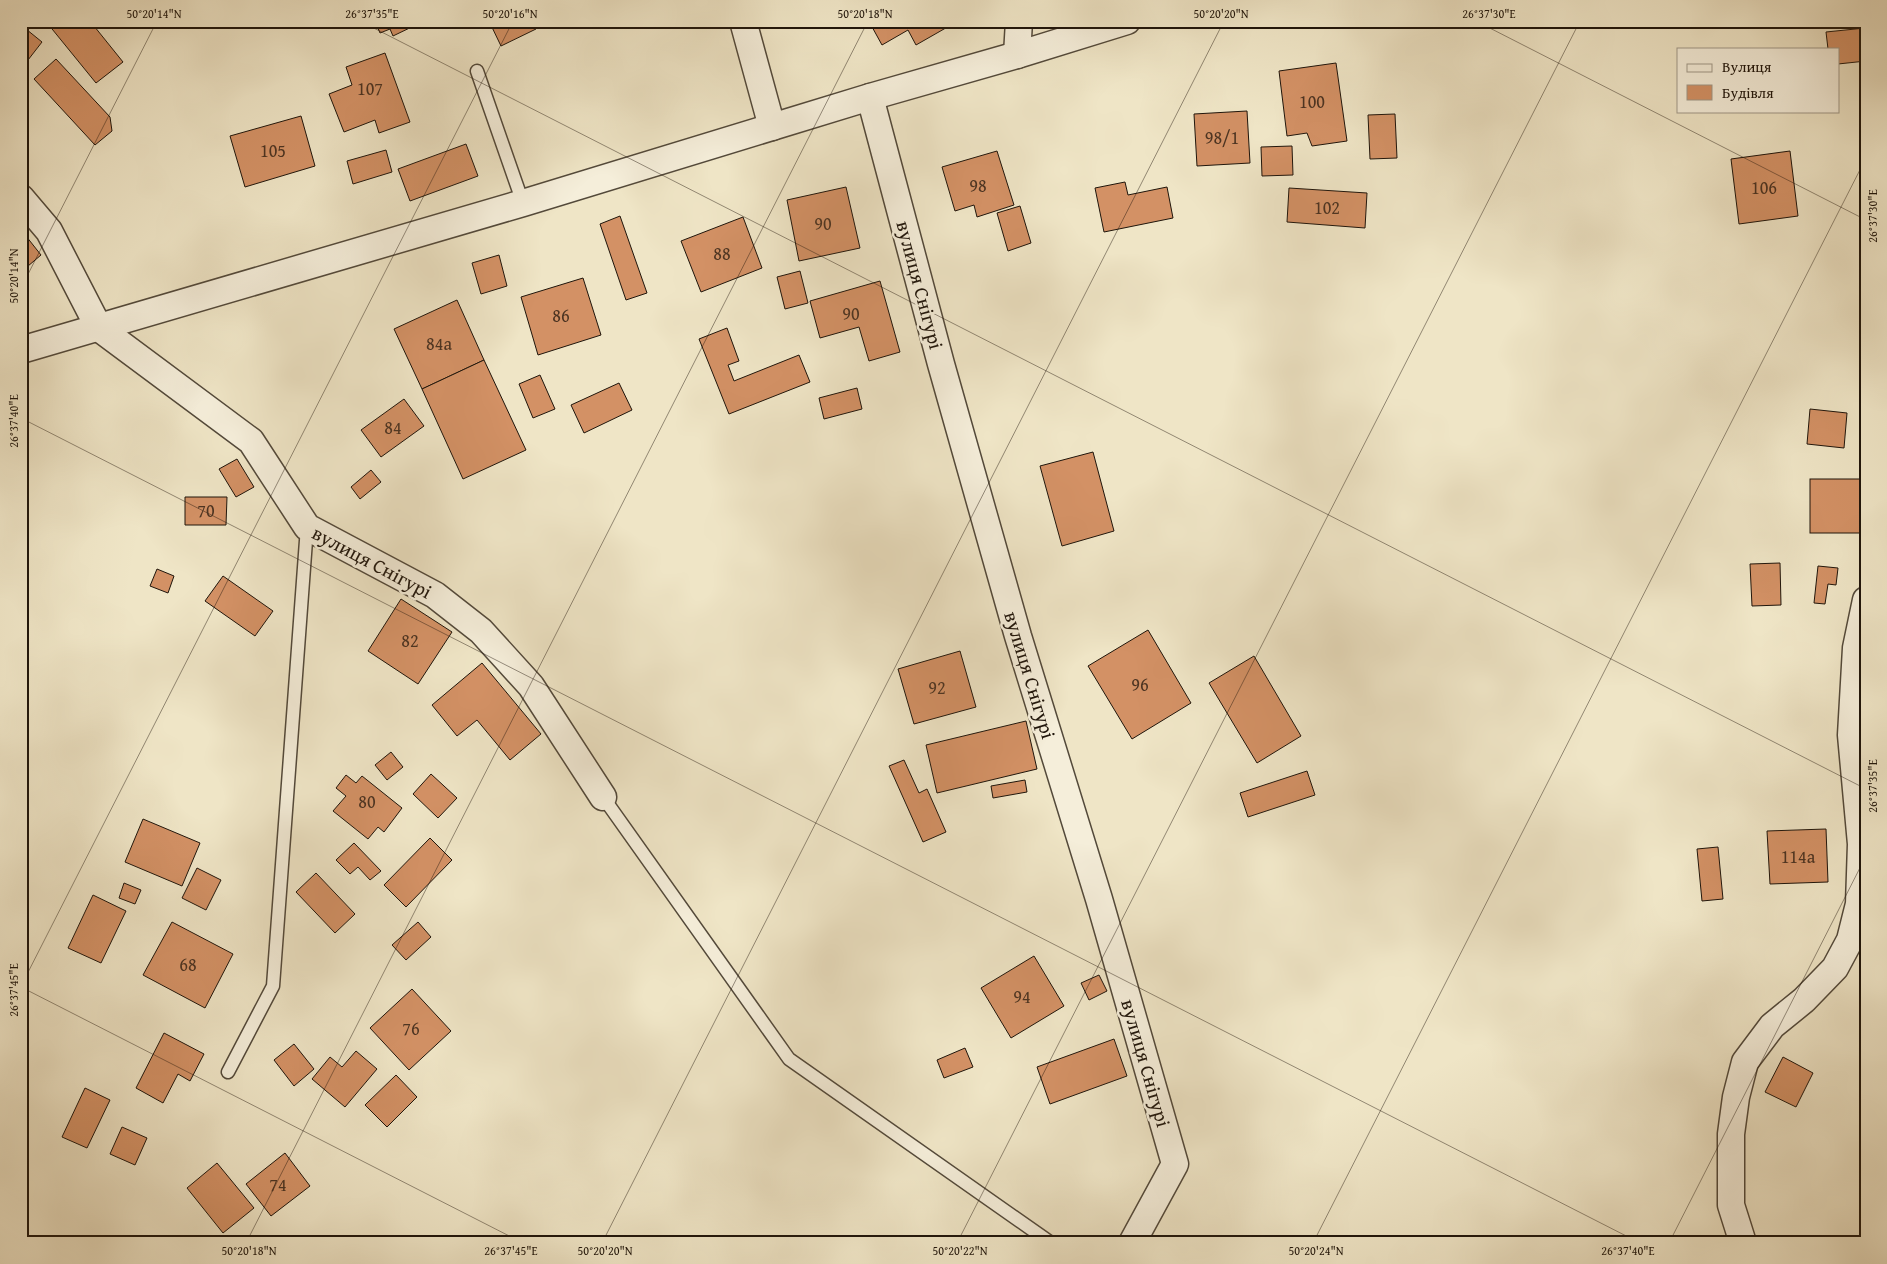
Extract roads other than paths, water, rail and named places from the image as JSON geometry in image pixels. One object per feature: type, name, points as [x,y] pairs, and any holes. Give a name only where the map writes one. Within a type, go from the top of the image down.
[{"type":"street","points":[[743,21],[772,127]]},
{"type":"street","points":[[1017,55],[1019,21]]},
{"type":"street","points":[[21,350],[523,203],[1126,21]]},
{"type":"street","name":"вулиця Снігурі","points":[[870,97],[941,364],[1015,627],[1099,899],[1175,1164],[1132,1243]]},
{"type":"street","name":"вулиця Снігурі","points":[[21,198],[49,231],[99,328],[251,441],[307,528],[434,595],[481,631],[531,686],[603,797]]},
{"type":"street","points":[[1743,1243],[1732,1205],[1731,1134],[1736,1097],[1745,1062],[1772,1026],[1804,1000],[1835,968],[1850,940],[1859,904],[1862,844],[1851,735],[1856,648],[1866,600]]},
{"type":"lane","points":[[477,71],[523,203]]},
{"type":"lane","points":[[228,1072],[273,986],[307,528]]},
{"type":"lane","points":[[603,797],[789,1059],[1051,1243]]}]
